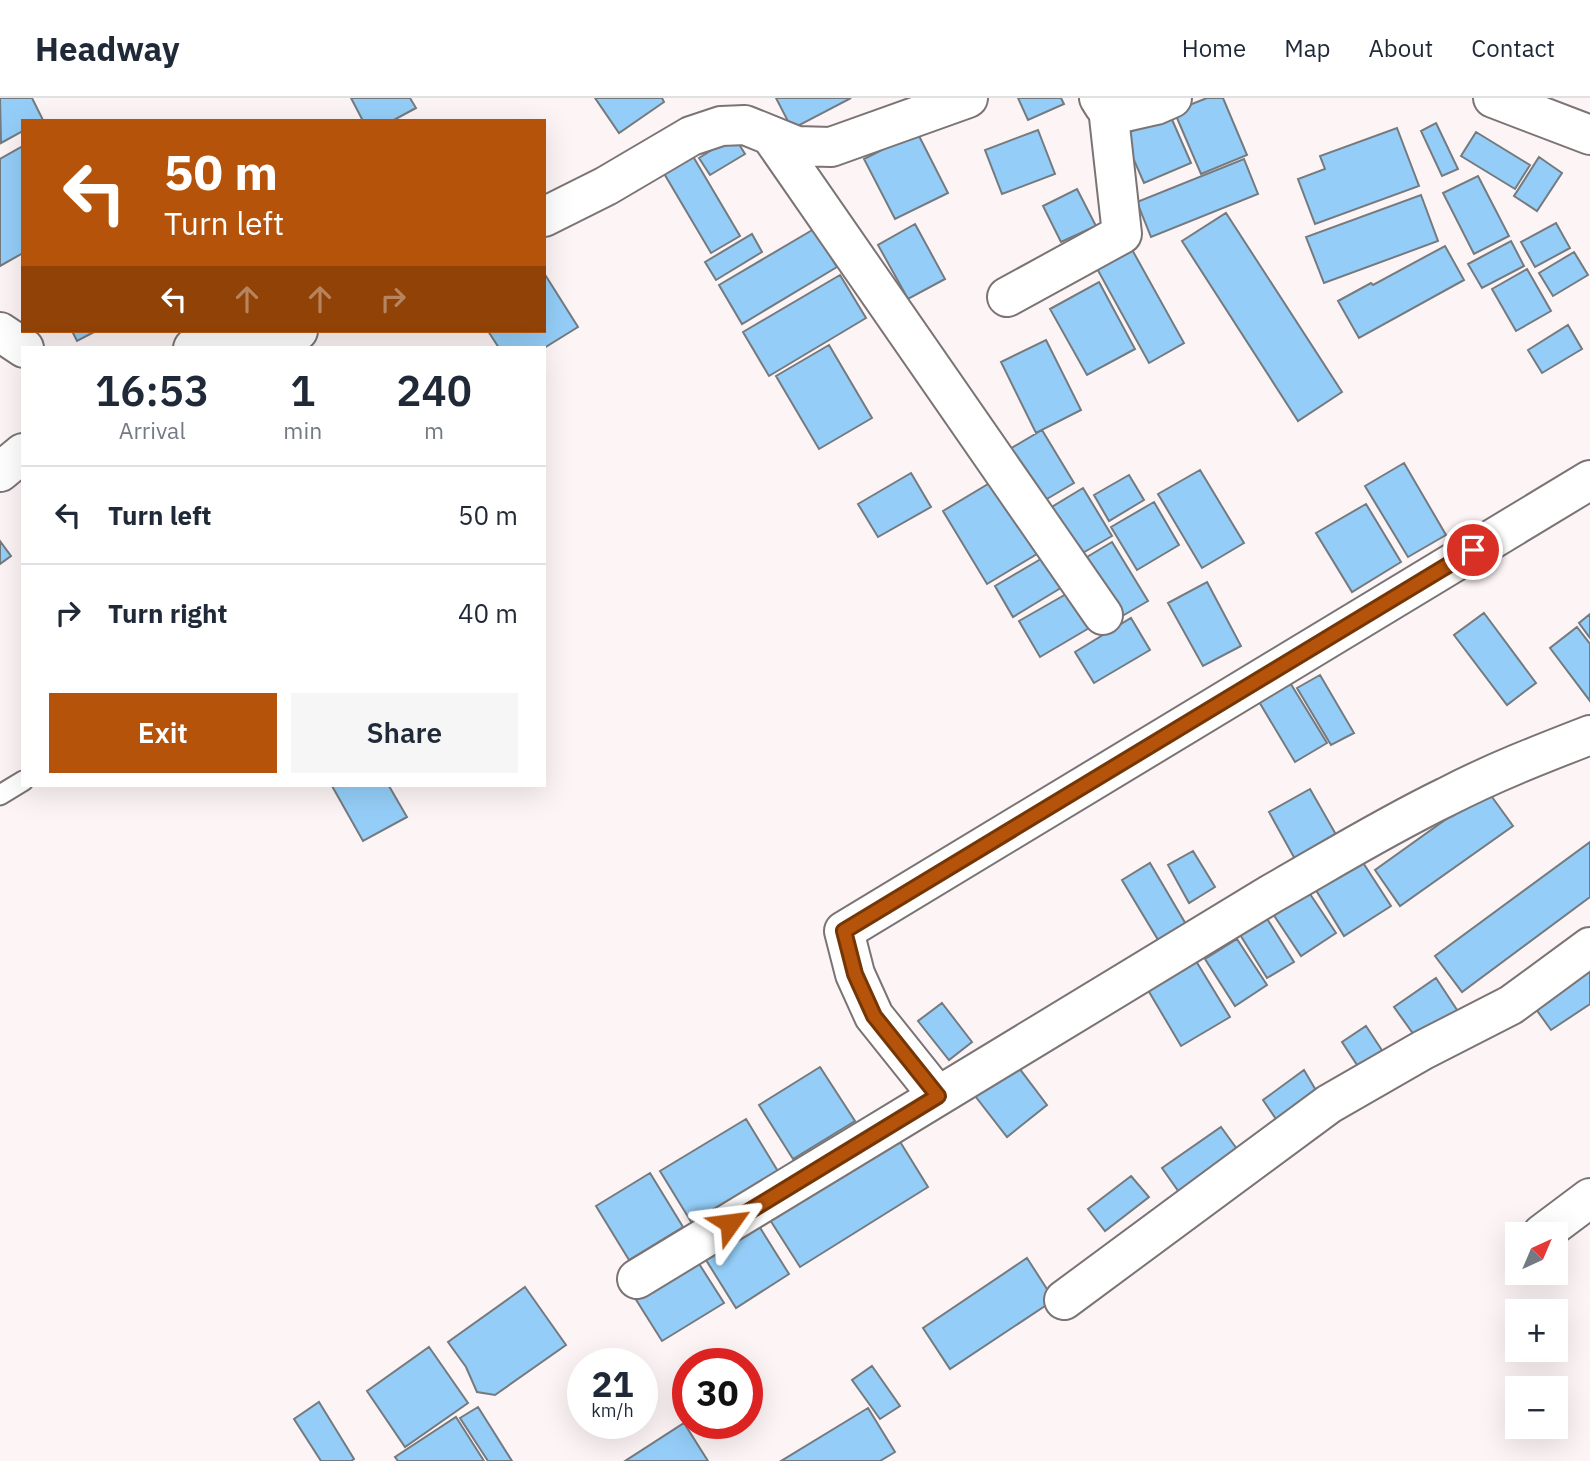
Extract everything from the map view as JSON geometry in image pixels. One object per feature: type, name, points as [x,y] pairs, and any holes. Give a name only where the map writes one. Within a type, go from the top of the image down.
[{"type":"street","points":[[546,216],[606,186],[691,136],[721,126],[746,125],[797,146],[831,147],[968,98]]},
{"type":"street","points":[[1103,103],[1116,114],[1133,112],[1172,98]]},
{"type":"street","points":[[1493,98],[1590,135]]},
{"type":"street","points":[[1007,296],[1122,234],[1103,103]]},
{"type":"street","points":[[771,136],[1103,615]]},
{"type":"street","points":[[0,332],[21,346]]},
{"type":"street","points":[[205,346],[286,333]]},
{"type":"street","points":[[0,472],[21,455]]},
{"type":"street","points":[[938,1096],[874,1016],[855,974],[844,931],[1590,480]]},
{"type":"street","points":[[638,1279],[1271,894],[1447,796],[1590,735]]},
{"type":"street","points":[[1064,1300],[1329,1104],[1423,1049],[1511,1005],[1590,947]]},
{"type":"street","points":[[1558,1222],[1590,1198]]},
{"type":"lane","points":[[0,795],[21,782]]},
{"type":"building","points":[[0,98],[32,98],[42,119],[21,119],[21,132],[1,143]]},
{"type":"building","points":[[351,98],[410,98],[416,108],[396,119],[362,119]]},
{"type":"building","points":[[595,98],[662,98],[664,102],[619,133]]},
{"type":"building","points":[[776,98],[851,98],[792,129]]},
{"type":"building","points":[[1018,98],[1061,98],[1064,104],[1028,120]]},
{"type":"building","points":[[1207,98],[1223,98],[1247,155],[1201,174],[1174,111]]},
{"type":"building","points":[[1170,115],[1191,163],[1144,183],[1123,135]]},
{"type":"building","points":[[1436,123],[1458,169],[1442,176],[1421,131]]},
{"type":"building","points":[[1397,128],[1419,186],[1315,224],[1298,179],[1325,169],[1320,156]]},
{"type":"building","points":[[1038,130],[1055,174],[1002,194],[985,150]]},
{"type":"building","points":[[917,132],[948,193],[895,219],[864,159]]},
{"type":"building","points":[[1476,132],[1530,165],[1515,189],[1461,156]]},
{"type":"building","points":[[734,136],[745,154],[710,175],[699,158]]},
{"type":"building","points":[[21,147],[21,254],[0,266],[0,159]]},
{"type":"building","points":[[691,153],[740,236],[711,253],[662,170]]},
{"type":"building","points":[[1539,157],[1562,173],[1537,211],[1514,196]]},
{"type":"building","points":[[1244,159],[1258,194],[1151,237],[1137,202]]},
{"type":"building","points":[[1478,176],[1509,236],[1474,254],[1443,193]]},
{"type":"building","points":[[1077,189],[1096,226],[1061,242],[1043,206]]},
{"type":"building","points":[[1421,195],[1438,241],[1324,283],[1306,237]]},
{"type":"building","points":[[1226,213],[1342,392],[1298,421],[1182,241]]},
{"type":"building","points":[[1556,223],[1570,248],[1535,267],[1521,242]]},
{"type":"building","points":[[915,224],[945,279],[908,299],[878,245]]},
{"type":"building","points":[[814,229],[837,267],[742,324],[719,285]]},
{"type":"building","points":[[752,234],[762,252],[716,280],[705,262]]},
{"type":"building","points":[[1511,241],[1524,266],[1482,288],[1468,264]]},
{"type":"building","points":[[1130,246],[1184,343],[1149,363],[1095,265]]},
{"type":"building","points":[[1445,246],[1464,280],[1359,338],[1338,301]]},
{"type":"building","points":[[1574,252],[1588,275],[1553,296],[1539,273]]},
{"type":"building","points":[[1527,269],[1551,311],[1516,331],[1492,289]]},
{"type":"building","points":[[840,275],[866,318],[769,376],[743,332]]},
{"type":"building","points":[[546,276],[578,327],[546,347],[498,346],[489,333],[546,333]]},
{"type":"building","points":[[1099,282],[1135,349],[1087,375],[1050,309]]},
{"type":"building","points":[[1568,325],[1582,349],[1542,373],[1528,350]]},
{"type":"building","points":[[73,333],[92,333],[77,341]]},
{"type":"building","points":[[1046,340],[1081,410],[1036,433],[1001,362]]},
{"type":"building","points":[[829,345],[872,418],[819,449],[776,376]]},
{"type":"building","points":[[1042,430],[1074,483],[1035,506],[1003,453]]},
{"type":"building","points":[[1404,463],[1446,535],[1408,557],[1365,486]]},
{"type":"building","points":[[1200,470],[1244,543],[1202,568],[1158,494]]},
{"type":"building","points":[[911,473],[931,507],[878,537],[858,504]]},
{"type":"building","points":[[1003,475],[1047,548],[987,584],[943,511]]},
{"type":"building","points":[[1129,475],[1144,500],[1109,521],[1094,495]]},
{"type":"building","points":[[1083,488],[1112,536],[1074,558],[1045,511]]},
{"type":"building","points":[[1154,502],[1179,545],[1137,570],[1111,527]]},
{"type":"building","points":[[1366,504],[1401,562],[1352,592],[1316,533]]},
{"type":"building","points":[[0,541],[11,556],[0,564]]},
{"type":"building","points":[[1112,542],[1148,601],[1112,622],[1077,563]]},
{"type":"building","points":[[1051,553],[1069,583],[1013,617],[995,586]]},
{"type":"building","points":[[1207,582],[1241,646],[1203,666],[1168,603]]},
{"type":"building","points":[[1075,589],[1096,624],[1040,657],[1019,621]]},
{"type":"building","points":[[1484,613],[1536,683],[1507,705],[1454,635]]},
{"type":"building","points":[[1590,614],[1590,638],[1579,623]]},
{"type":"building","points":[[1131,618],[1150,650],[1094,683],[1075,652]]},
{"type":"building","points":[[1577,627],[1590,644],[1590,701],[1550,648]]},
{"type":"building","points":[[1320,675],[1354,733],[1331,745],[1297,688]]},
{"type":"building","points":[[1289,681],[1327,743],[1295,762],[1258,700]]},
{"type":"building","points":[[333,787],[390,787],[407,817],[363,841]]},
{"type":"building","points":[[1310,789],[1338,838],[1296,861],[1269,812]]},
{"type":"building","points":[[1487,790],[1513,826],[1400,906],[1375,870]]},
{"type":"building","points":[[1590,842],[1590,897],[1462,992],[1435,956]]},
{"type":"building","points":[[1193,851],[1215,887],[1189,903],[1168,865]]},
{"type":"building","points":[[1360,858],[1391,906],[1344,936],[1314,887]]},
{"type":"building","points":[[1150,863],[1187,926],[1160,943],[1122,880]]},
{"type":"building","points":[[1304,885],[1336,933],[1301,956],[1269,908]]},
{"type":"building","points":[[1261,909],[1294,962],[1267,978],[1234,925]]},
{"type":"building","points":[[1237,939],[1267,985],[1235,1006],[1205,959]]},
{"type":"building","points":[[1590,960],[1590,1004],[1551,1030],[1528,998]]},
{"type":"building","points":[[1196,961],[1230,1017],[1181,1046],[1148,990]]},
{"type":"building","points":[[1436,978],[1461,1016],[1419,1042],[1394,1007]]},
{"type":"building","points":[[942,1003],[972,1042],[949,1060],[918,1021]]},
{"type":"building","points":[[1366,1026],[1389,1061],[1365,1077],[1342,1042]]},
{"type":"building","points":[[1013,1060],[1047,1105],[1007,1137],[972,1092]]},
{"type":"building","points":[[820,1067],[855,1121],[793,1159],[759,1105]]},
{"type":"building","points":[[1304,1070],[1324,1104],[1284,1131],[1263,1100]]},
{"type":"building","points":[[746,1119],[779,1173],[693,1225],[660,1171]]},
{"type":"building","points":[[1221,1127],[1245,1160],[1186,1202],[1162,1168]]},
{"type":"building","points":[[894,1132],[928,1187],[800,1267],[765,1212]]},
{"type":"building","points":[[650,1173],[683,1227],[629,1260],[596,1206]]},
{"type":"building","points":[[1131,1176],[1149,1197],[1105,1231],[1088,1209]]},
{"type":"building","points":[[759,1226],[789,1274],[736,1308],[706,1260]]},
{"type":"building","points":[[1027,1258],[1054,1300],[950,1369],[923,1328]]},
{"type":"building","points":[[696,1259],[724,1303],[662,1341],[635,1298]]},
{"type":"building","points":[[525,1287],[566,1345],[495,1395],[477,1392],[466,1367],[448,1342]]},
{"type":"building","points":[[429,1347],[468,1403],[405,1447],[367,1391]]},
{"type":"building","points":[[872,1366],[900,1406],[880,1419],[852,1380]]},
{"type":"building","points":[[319,1402],[354,1459],[351,1461],[321,1461],[294,1419]]},
{"type":"building","points":[[478,1407],[512,1461],[488,1461],[460,1418]]},
{"type":"building","points":[[868,1408],[895,1452],[880,1461],[781,1461]]},
{"type":"building","points":[[456,1417],[484,1461],[398,1461],[395,1457]]},
{"type":"building","points":[[672,1431],[672,1439],[694,1439],[708,1461],[625,1461]]},
{"type":"route","points":[[730,1223],[938,1096],[874,1016],[855,974],[844,931],[1473,550]]}]
